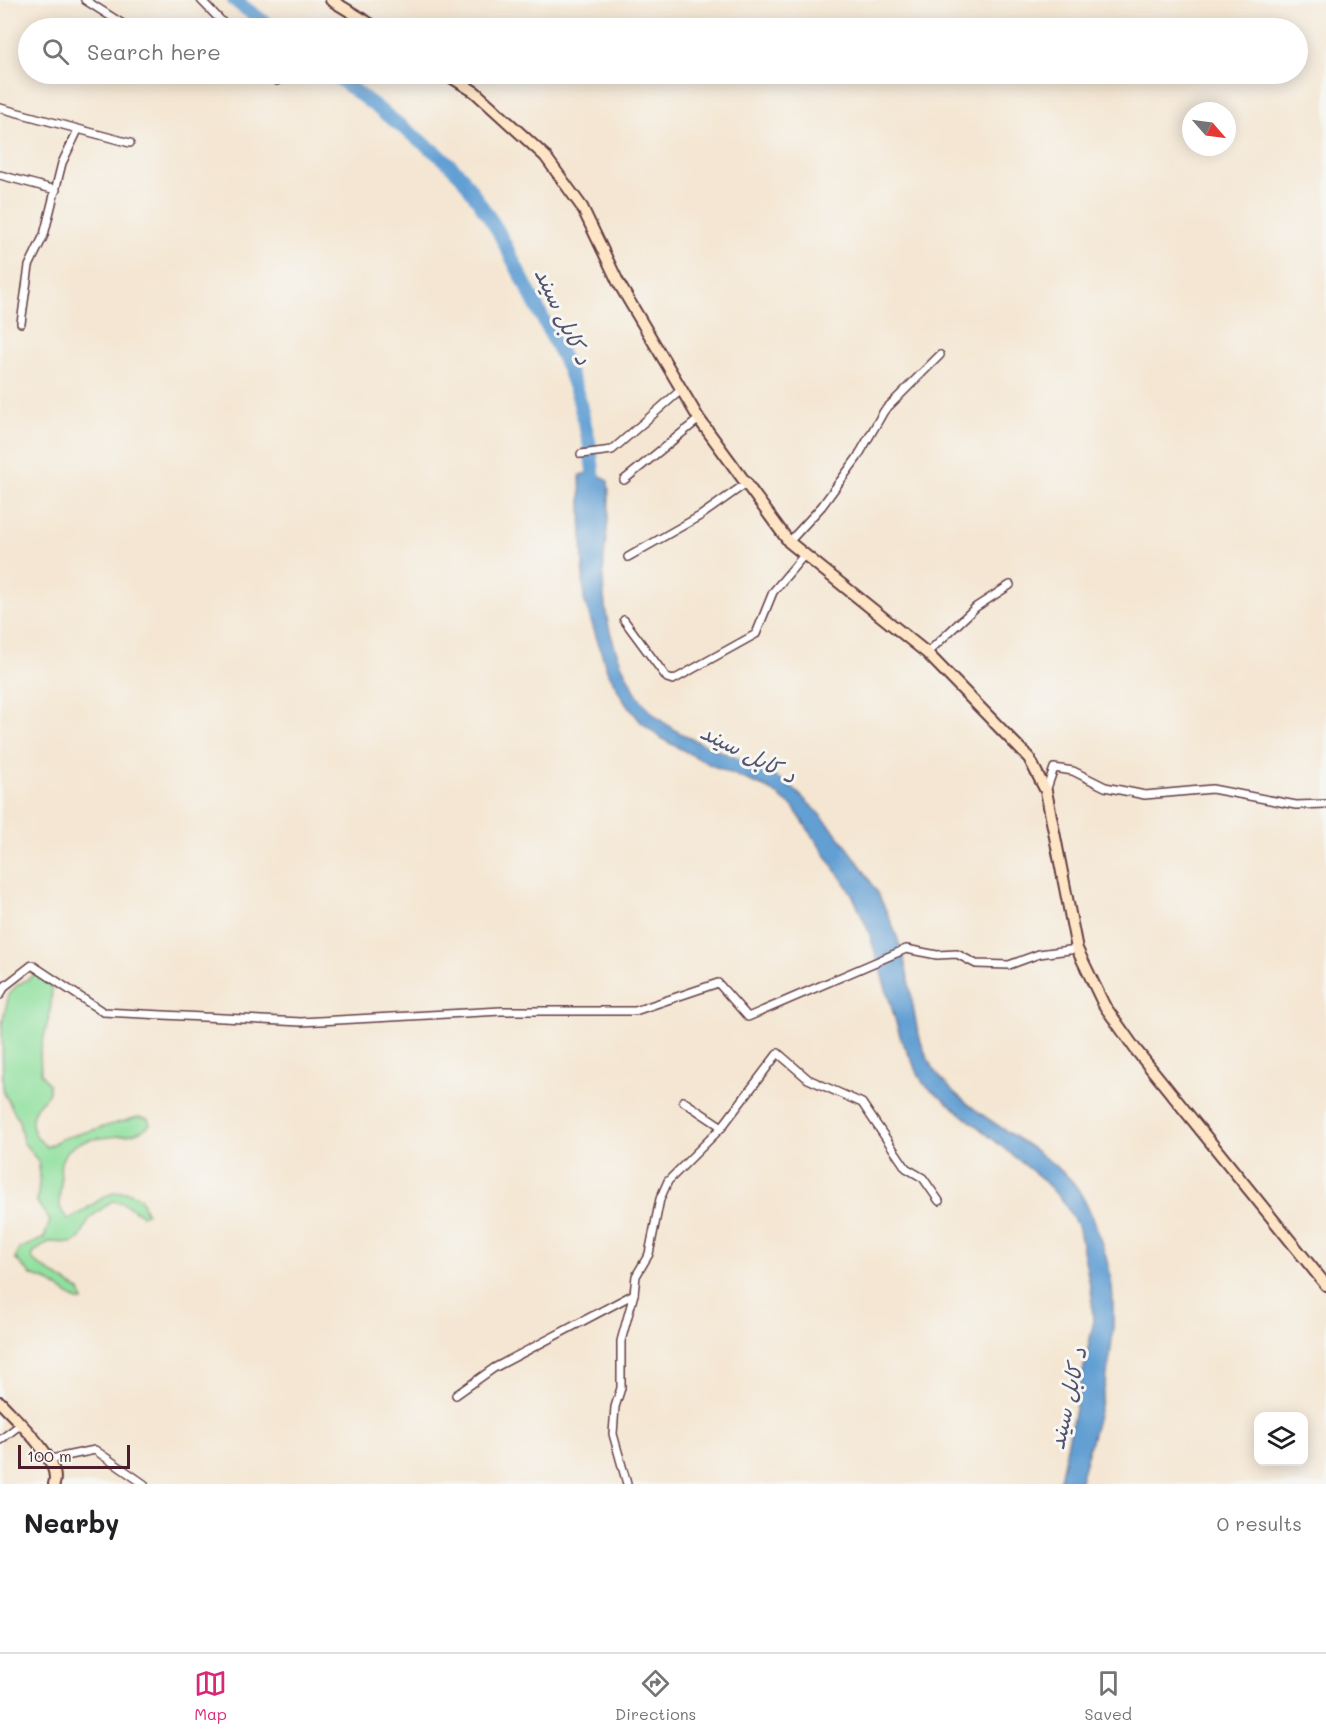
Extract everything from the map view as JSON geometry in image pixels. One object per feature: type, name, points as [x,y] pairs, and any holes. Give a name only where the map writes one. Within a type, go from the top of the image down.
[{"type":"main road","points":[[331,0],[361,18]]},
{"type":"main road","points":[[462,84],[475,92],[545,156],[576,198],[618,282],[699,420],[748,482],[789,542],[927,653],[1029,758],[1046,791],[1077,949],[1104,1005],[1136,1050],[1326,1285]]},
{"type":"main road","points":[[0,1402],[51,1459],[56,1478],[54,1484]]},
{"type":"street","points":[[85,0],[113,18]]},
{"type":"street","points":[[201,0],[218,18]]},
{"type":"street","points":[[0,108],[130,143]]},
{"type":"street","points":[[21,323],[29,266],[44,235],[62,163],[78,130]]},
{"type":"street","points":[[0,175],[56,190]]},
{"type":"street","points":[[789,542],[822,506],[857,458],[884,411],[940,356]]},
{"type":"street","points":[[581,454],[612,450],[681,390]]},
{"type":"street","points":[[624,480],[699,420]]},
{"type":"street","points":[[628,558],[700,516],[748,482]]},
{"type":"street","points":[[624,620],[667,678],[673,680],[756,634],[773,592],[805,554]]},
{"type":"street","points":[[927,653],[976,608],[1010,585]]},
{"type":"street","points":[[1046,791],[1054,768],[1073,771],[1105,787],[1145,795],[1212,789],[1296,805],[1326,804]]},
{"type":"street","points":[[0,995],[5,986],[32,965],[103,1012],[301,1022],[501,1011],[635,1011],[718,983],[748,1017],[906,949],[937,955],[957,954],[976,964],[1009,965],[1039,954],[1077,949]]},
{"type":"street","points":[[627,1484],[613,1434],[615,1407],[621,1388],[621,1341],[634,1294],[636,1276],[649,1254],[660,1200],[668,1181],[722,1127],[778,1053],[808,1079],[862,1103],[906,1168],[923,1178],[939,1201]]},
{"type":"street","points":[[684,1101],[722,1127]]},
{"type":"street","points":[[456,1395],[494,1368],[634,1294]]},
{"type":"street","points":[[0,1440],[20,1425]]},
{"type":"street","points":[[51,1459],[95,1450],[144,1484]]},
{"type":"green space","points":[[34,975],[41,975],[52,988],[50,1013],[40,1053],[41,1074],[49,1085],[49,1092],[33,1114],[32,1124],[35,1134],[47,1147],[61,1139],[138,1117],[148,1119],[150,1124],[141,1131],[78,1144],[68,1151],[61,1162],[60,1204],[68,1219],[103,1198],[120,1192],[130,1193],[140,1198],[147,1214],[142,1215],[123,1203],[112,1201],[90,1218],[79,1239],[73,1243],[49,1242],[34,1252],[32,1258],[36,1263],[80,1291],[83,1301],[78,1301],[46,1280],[31,1275],[15,1258],[19,1249],[44,1238],[50,1221],[37,1202],[40,1174],[38,1161],[23,1142],[19,1121],[3,1091],[2,1023],[9,995],[16,986]]},
{"type":"water","points":[[594,471],[608,481],[609,491],[603,577],[609,627],[619,658],[634,689],[649,709],[667,725],[688,737],[777,777],[797,792],[832,828],[876,890],[897,936],[907,973],[916,1025],[929,1061],[938,1075],[949,1088],[977,1111],[1036,1151],[1063,1173],[1077,1188],[1086,1204],[1098,1232],[1110,1273],[1113,1331],[1100,1409],[1079,1484],[1059,1484],[1093,1325],[1092,1296],[1079,1229],[1063,1201],[1041,1178],[923,1083],[901,1039],[869,932],[852,894],[793,807],[769,789],[711,765],[664,740],[641,722],[624,701],[607,670],[584,599],[580,475]]},
{"type":"waterway","name":"د کابل سيند","points":[[234,0],[258,18]]},
{"type":"waterway","name":"د کابل سيند","points":[[346,84],[444,159],[462,177],[497,229],[567,366],[578,396],[590,446],[595,488]]}]
